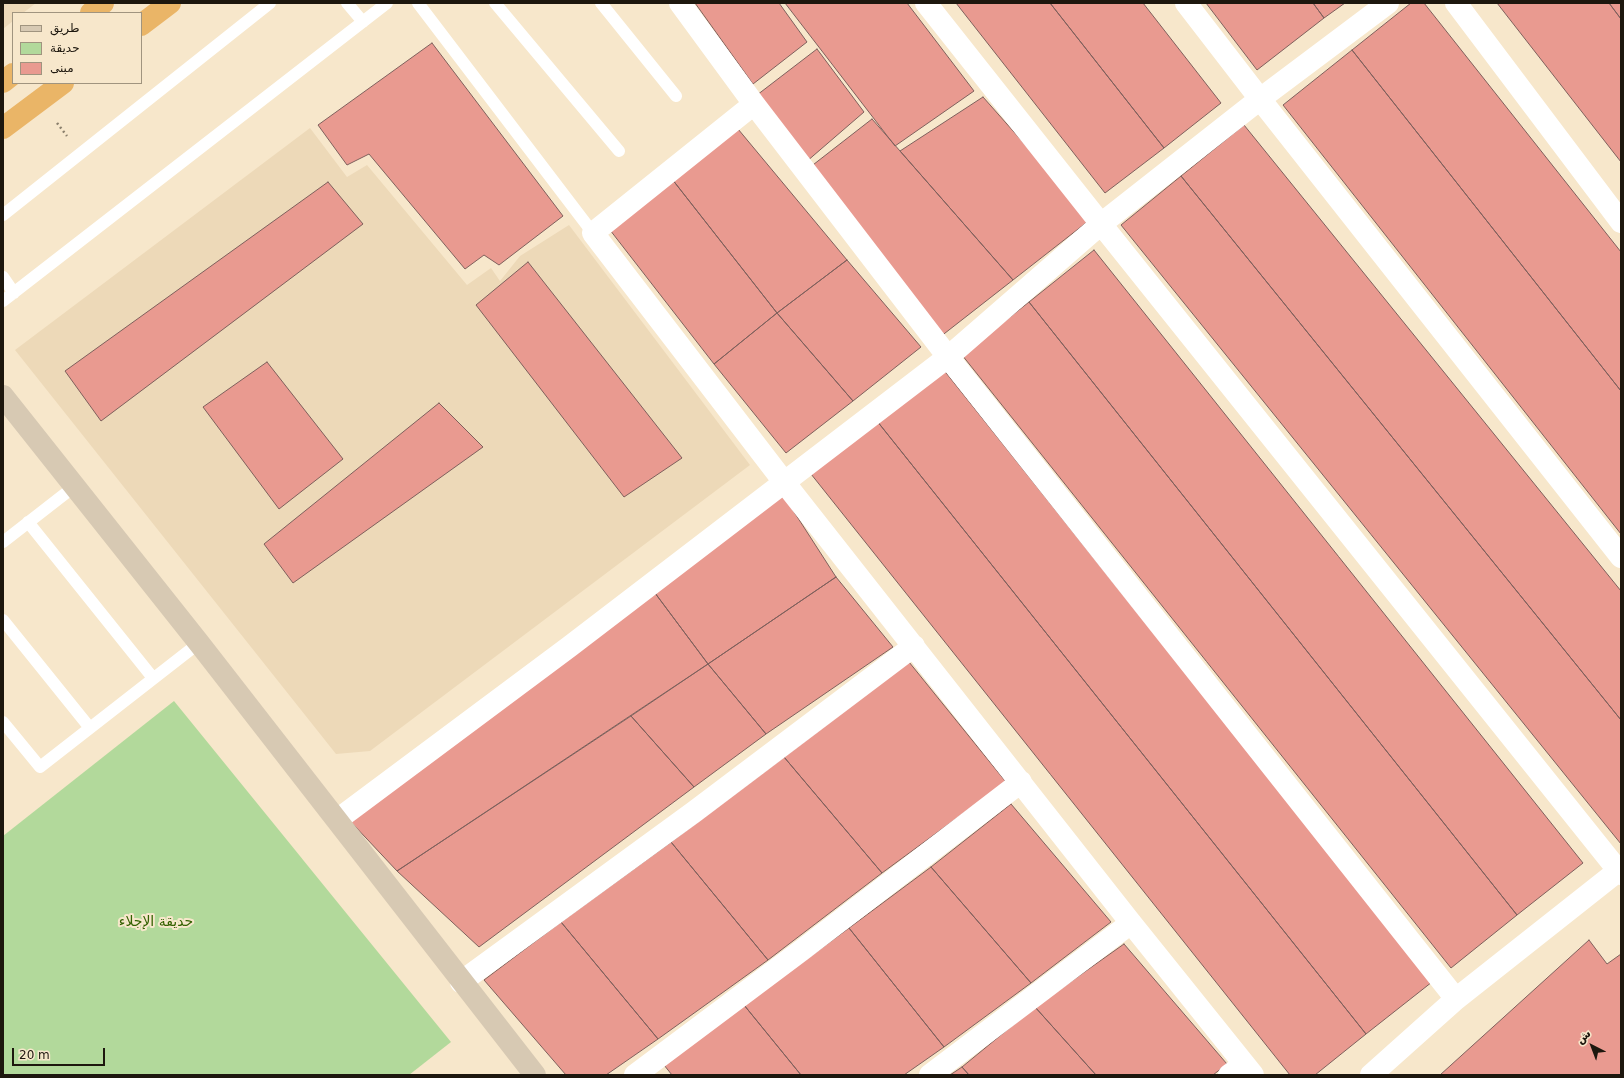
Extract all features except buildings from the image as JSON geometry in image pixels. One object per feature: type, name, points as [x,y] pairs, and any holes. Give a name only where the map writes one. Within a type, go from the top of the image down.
[{"type":"highway","points":[[92,12],[103,3]]},
{"type":"highway","points":[[142,24],[170,3]]},
{"type":"highway","points":[[3,82],[12,75]]},
{"type":"highway","points":[[3,128],[62,84]]},
{"type":"street","points":[[680,3],[754,104],[948,357],[1456,1000]]},
{"type":"street","points":[[926,3],[1100,224],[1620,872],[1456,1000],[1371,1075]]},
{"type":"street","points":[[1186,3],[1621,557]]},
{"type":"street","points":[[337,820],[948,357],[1100,224],[1260,99],[1388,3]]},
{"type":"street","points":[[1456,3],[1621,222]]},
{"type":"street","points":[[754,104],[593,233],[784,482],[1131,923],[1242,1071]]},
{"type":"street","points":[[3,396],[199,643],[461,982],[535,1075]]},
{"type":"street","points":[[461,982],[694,812],[914,646]]},
{"type":"street","points":[[635,1075],[796,955],[1021,782]]},
{"type":"street","points":[[930,1075],[1131,923]]},
{"type":"lane","points":[[3,215],[270,3]]},
{"type":"lane","points":[[347,3],[363,22]]},
{"type":"lane","points":[[3,301],[387,3]]},
{"type":"lane","points":[[418,3],[593,233]]},
{"type":"lane","points":[[495,3],[619,150]]},
{"type":"lane","points":[[601,3],[676,96]]},
{"type":"lane","points":[[3,277],[14,292]]},
{"type":"lane","points":[[3,542],[75,486]]},
{"type":"lane","points":[[28,522],[153,678]]},
{"type":"lane","points":[[3,620],[90,728]]},
{"type":"lane","points":[[3,722],[40,767],[199,643]]},
{"type":"shaded area","points":[[3,3],[36,3],[24,12],[12,12],[12,22],[3,29]]},
{"type":"shaded area","points":[[310,128],[347,177],[367,165],[467,285],[491,268],[500,281],[520,256],[569,225],[750,465],[370,751],[336,754],[15,350]]},
{"type":"green space","name":"حديقة الإجلاء","points":[[174,701],[451,1042],[409,1075],[3,1075],[3,836]]}]
